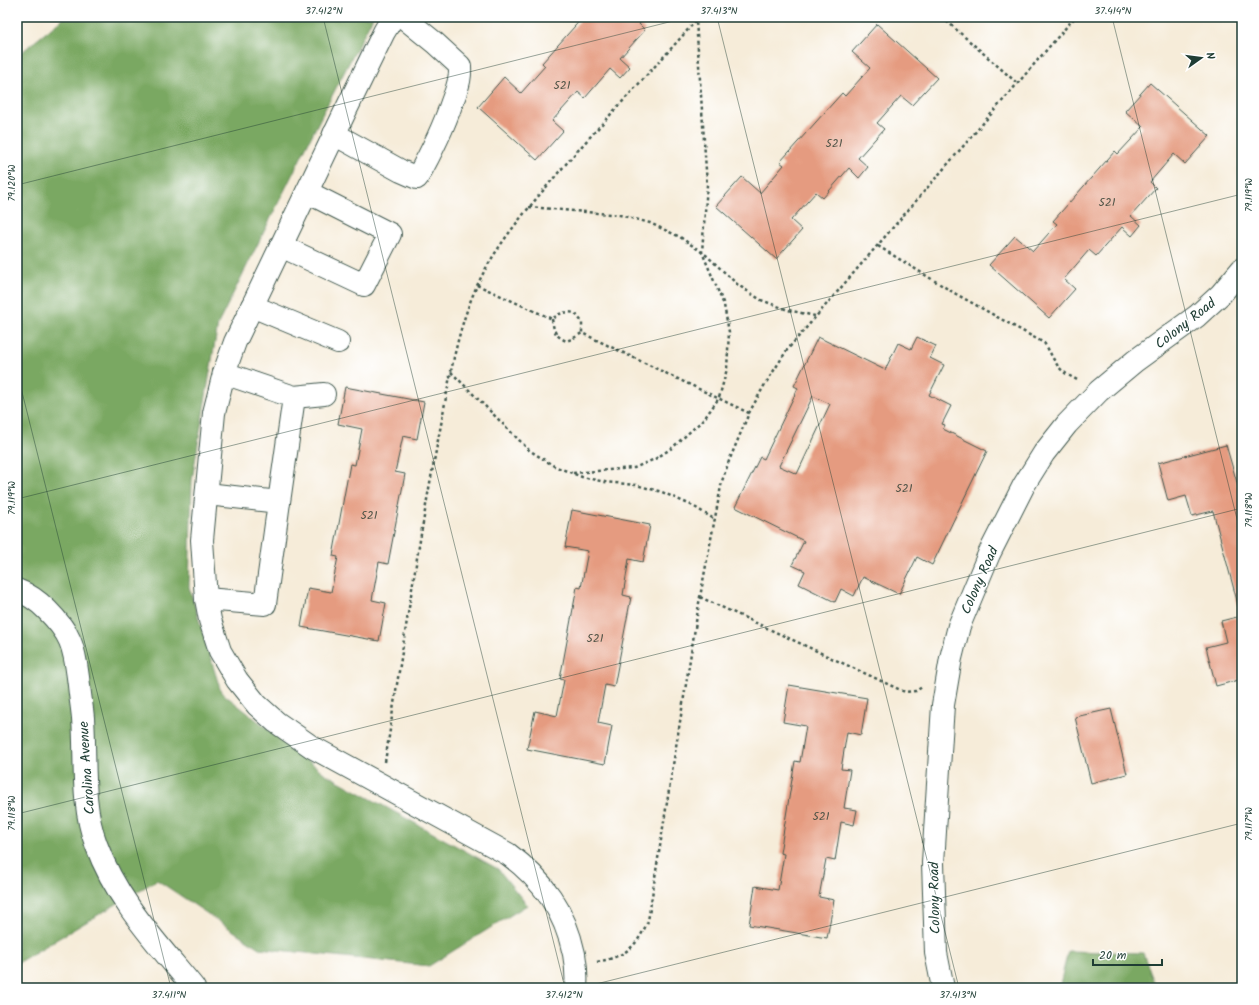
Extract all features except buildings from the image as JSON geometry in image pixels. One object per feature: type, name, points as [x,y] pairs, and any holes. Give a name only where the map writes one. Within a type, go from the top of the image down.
[{"type":"street","points":[[393,17],[384,32],[280,246],[235,342],[224,373],[214,414],[202,540],[206,599],[210,620],[220,651],[237,680],[257,706],[276,722],[312,747],[508,854],[522,865],[543,886],[560,910],[571,938],[576,966],[576,988]]},
{"type":"street","points":[[334,134],[417,178],[444,126],[461,77],[460,66],[403,17]]},
{"type":"street","points":[[280,246],[364,286],[390,234],[307,192]]},
{"type":"street","name":"Colony Road","points":[[943,988],[936,953],[933,863],[943,705],[951,658],[959,626],[989,554],[1024,485],[1044,453],[1067,424],[1099,390],[1135,361],[1197,316],[1221,294],[1242,269]]},
{"type":"street","points":[[252,306],[338,342]]},
{"type":"street","points":[[224,373],[294,396],[324,394]]},
{"type":"street","points":[[206,599],[265,604],[278,502],[294,396]]},
{"type":"street","points":[[207,494],[278,502]]},
{"type":"street","name":"Carolina Avenue","points":[[17,590],[42,604],[58,621],[70,641],[76,659],[83,717],[87,808],[95,843],[109,876],[131,911],[194,988]]},
{"type":"path","points":[[381,785],[432,471],[451,372],[461,328],[477,285],[502,241],[528,207],[582,145],[699,17]]},
{"type":"path","points":[[942,17],[1017,83]]},
{"type":"path","points":[[576,966],[614,958],[629,950],[641,937],[648,921],[714,519],[722,481],[749,413],[787,350],[815,316],[878,246],[1017,83],[1076,17]]},
{"type":"path","points":[[573,473],[634,468],[655,459],[672,448],[704,419],[719,398],[727,369],[729,332],[724,305],[702,252],[707,185],[696,20]]},
{"type":"path","points":[[528,207],[620,215],[650,223],[680,237],[702,252],[738,285],[762,300],[788,310],[815,316]]},
{"type":"path","points":[[878,246],[956,294],[1044,343],[1056,363],[1065,374],[1099,390]]},
{"type":"path","points":[[477,285],[552,319]]},
{"type":"path","points":[[552,319],[560,313],[575,313],[582,322],[582,333]]},
{"type":"path","points":[[552,319],[557,336],[566,341],[582,333]]},
{"type":"path","points":[[582,333],[749,413]]},
{"type":"path","points":[[451,372],[529,450],[554,466],[590,478],[636,485],[662,492],[693,506],[714,519]]},
{"type":"path","points":[[700,597],[905,692],[916,691],[924,686]]},
{"type":"green space","points":[[65,17],[373,17],[322,115],[218,324],[192,480],[189,587],[221,692],[324,773],[498,869],[527,905],[429,966],[259,948],[157,880],[17,963],[17,56]]},
{"type":"green space","points":[[1068,951],[1143,953],[1156,988],[1059,988]]}]
